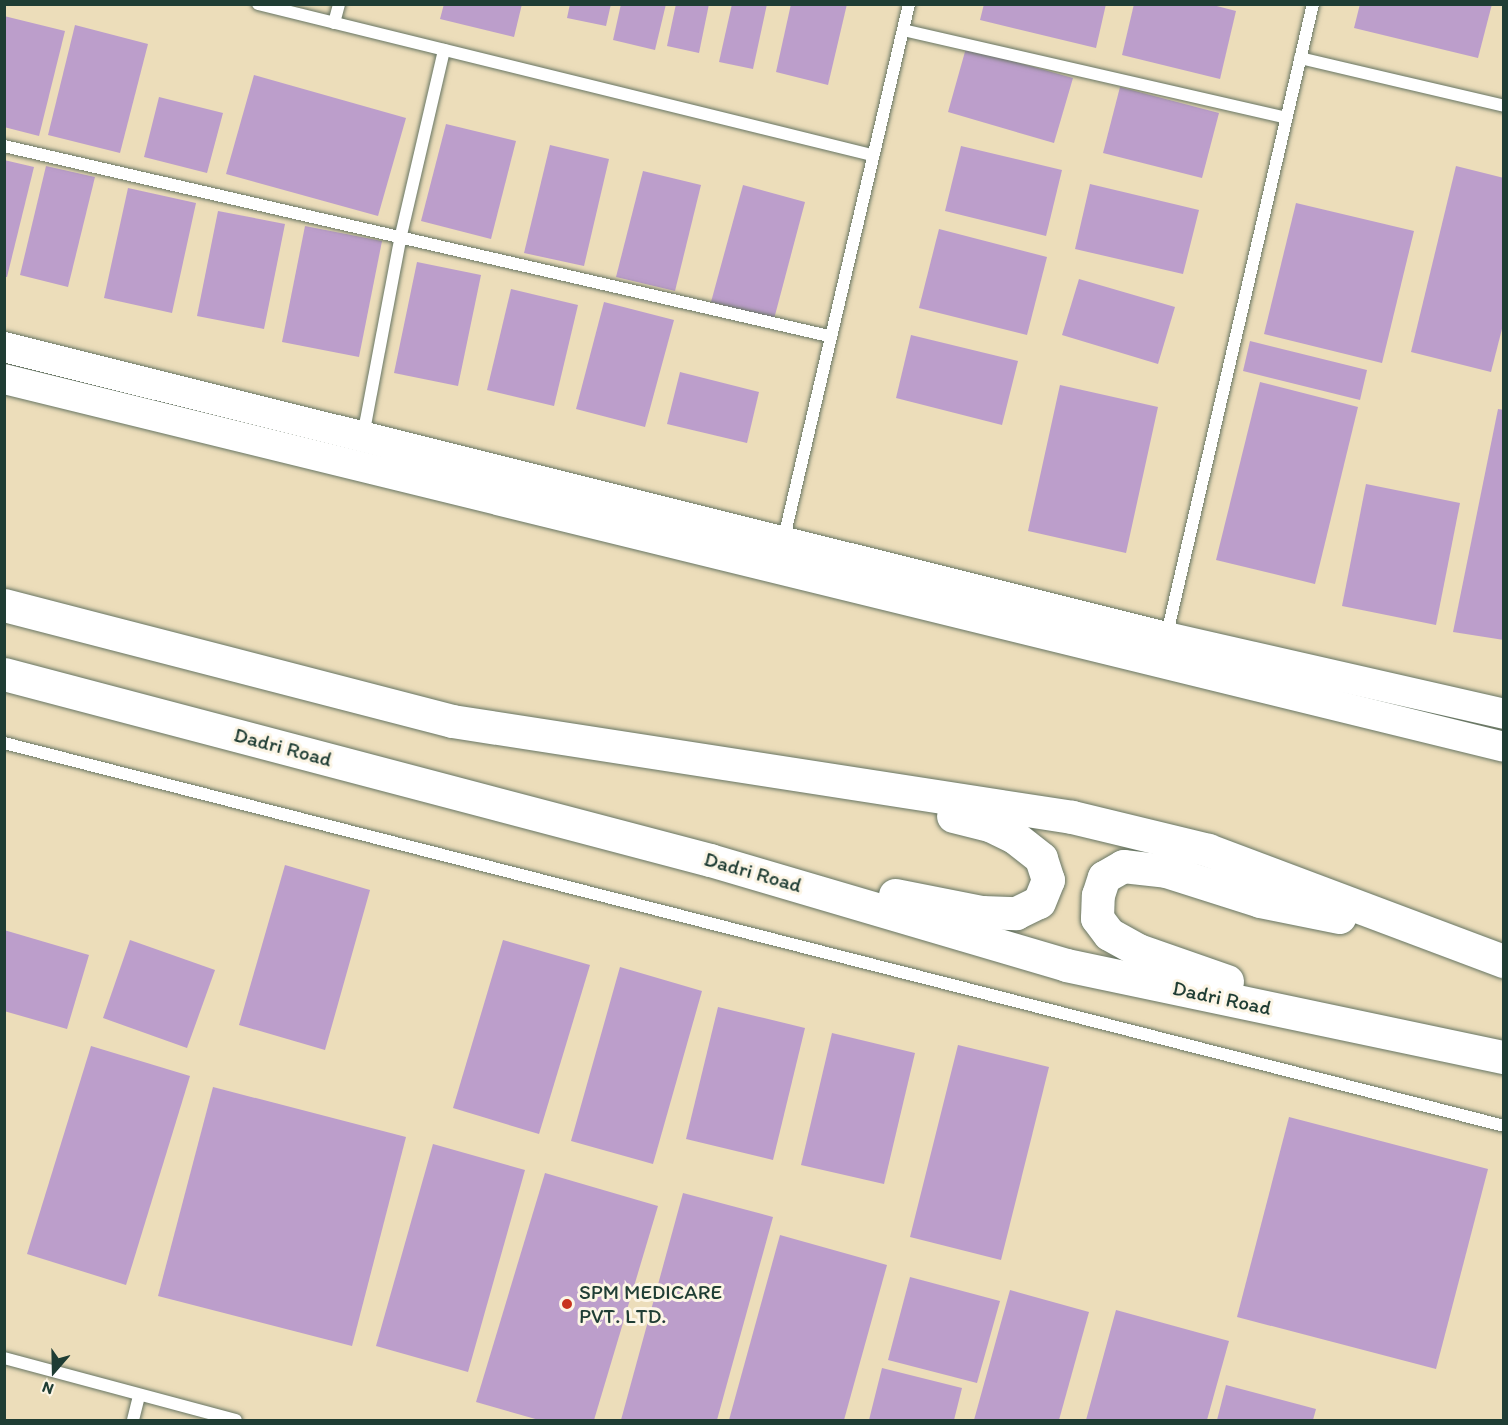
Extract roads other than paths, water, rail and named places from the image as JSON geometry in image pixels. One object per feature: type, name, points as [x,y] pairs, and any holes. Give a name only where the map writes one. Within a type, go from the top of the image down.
[{"type":"main road","points":[[4,605],[452,721],[822,776],[1072,817],[1208,850],[1426,934],[1503,961]]},
{"type":"main road","name":"Dadri Road","points":[[4,674],[710,860],[1066,965],[1503,1057]]},
{"type":"main road","points":[[710,860],[982,912],[1016,913],[1039,902],[1048,880],[1041,858],[1014,837],[989,825],[885,800],[822,776]]},
{"type":"main road","points":[[1365,1028],[1149,954],[1109,934],[1097,918],[1098,895],[1104,877],[1123,866],[1166,871],[1260,901],[1426,934]]},
{"type":"street","points":[[4,347],[359,452]]},
{"type":"street","points":[[4,379],[359,452],[781,553],[1164,650],[1503,747]]},
{"type":"street","points":[[1164,650],[1503,714]]},
{"type":"lane","points":[[258,4],[872,155]]},
{"type":"lane","points":[[334,23],[339,4]]},
{"type":"lane","points":[[781,553],[829,336],[909,4]]},
{"type":"lane","points":[[1164,650],[1313,4]]},
{"type":"lane","points":[[903,30],[1286,118]]},
{"type":"lane","points":[[359,452],[400,235],[444,50]]},
{"type":"lane","points":[[1300,58],[1503,106]]},
{"type":"lane","points":[[4,146],[400,235],[829,336]]},
{"type":"lane","points":[[4,743],[1503,1126]]},
{"type":"lane","points":[[4,1358],[139,1396],[236,1420]]},
{"type":"lane","points":[[133,1420],[139,1396]]},
{"type":"place","name":"SPM MEDICARE PVT. LTD.","points":[[567,1304]]}]
